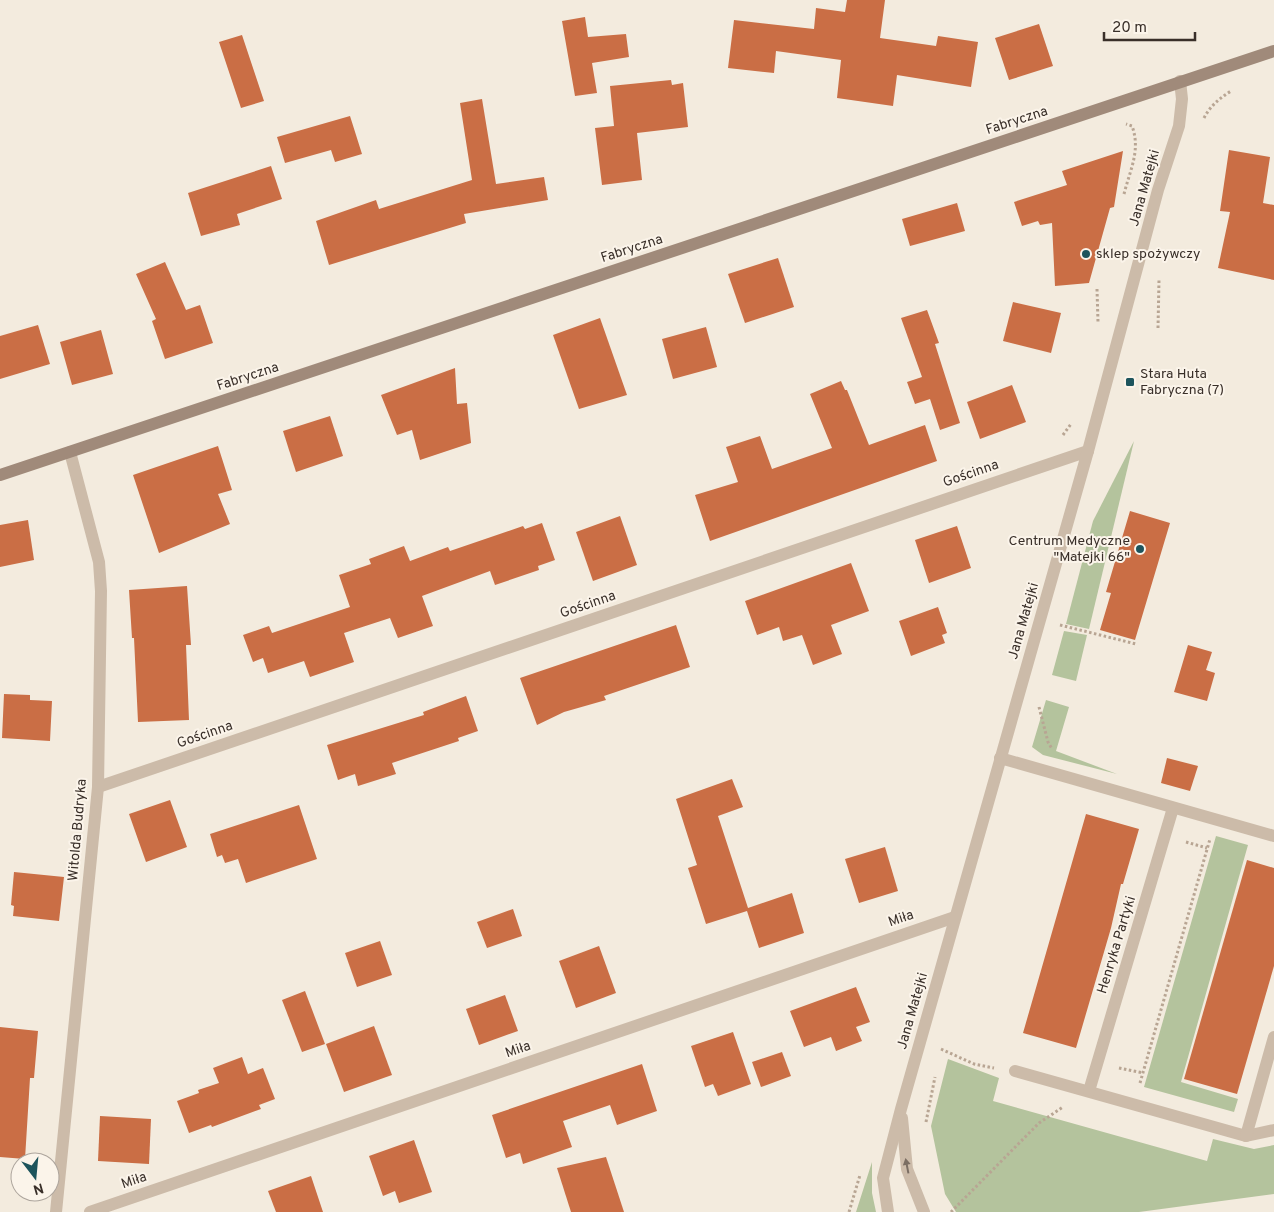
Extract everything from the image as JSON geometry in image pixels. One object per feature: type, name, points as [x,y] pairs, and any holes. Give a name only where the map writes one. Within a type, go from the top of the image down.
[{"type":"street","name":"Fabryczna","points":[[0,475],[1274,51]]},
{"type":"street","name":"Jana Matejki","points":[[888,1212],[883,1178],[1088,450],[1158,190],[1179,126],[1182,99],[1180,81]]},
{"type":"street","name":"Gościnna","points":[[98,787],[1088,450]]},
{"type":"street","name":"Witolda Budryka","points":[[56,1212],[98,787],[101,591],[99,562],[70,452]]},
{"type":"street","points":[[1000,758],[1274,836]]},
{"type":"street","name":"Henryka Partyki","points":[[1089,1091],[1173,808]]},
{"type":"street","name":"Miła","points":[[90,1212],[955,917]]},
{"type":"street","points":[[1246,1136],[1274,1037]]},
{"type":"street","points":[[1014,1071],[1246,1136],[1274,1130]]},
{"type":"street","name":"Jana Matejki","points":[[901,1109],[907,1169],[924,1212]]},
{"type":"path","points":[[1203,120],[1207,111],[1222,96],[1236,88]]},
{"type":"path","points":[[1158,328],[1159,276]]},
{"type":"path","points":[[1098,289],[1098,330]]},
{"type":"path","points":[[1056,438],[1063,435],[1074,421]]},
{"type":"path","points":[[1059,625],[1136,644]]},
{"type":"path","points":[[1038,702],[1048,742],[1069,777]]},
{"type":"path","points":[[1138,1089],[1212,831]]},
{"type":"path","points":[[1182,840],[1207,848]]},
{"type":"path","points":[[939,1057],[941,1048],[956,1057],[974,1064],[1005,1071],[1014,1071]]},
{"type":"path","points":[[924,1131],[936,1076]]},
{"type":"path","points":[[951,1212],[1039,1122],[1089,1091]]},
{"type":"path","points":[[849,1212],[860,1174]]},
{"type":"green space","points":[[1134,441],[1089,629],[1066,624],[1093,521]]},
{"type":"green space","points":[[1064,631],[1087,635],[1076,681],[1052,675]]},
{"type":"green space","points":[[1046,700],[1069,707],[1056,751],[1117,774],[1043,755],[1032,747]]},
{"type":"green space","points":[[1216,836],[1248,845],[1181,1082],[1238,1099],[1234,1112],[1144,1087]]},
{"type":"green space","points":[[948,1059],[999,1078],[993,1101],[1207,1161],[1213,1139],[1254,1149],[1274,1145],[1274,1194],[1139,1212],[956,1212],[945,1194],[931,1126]]},
{"type":"green space","points":[[872,1162],[872,1193],[876,1212],[856,1212]]},
{"type":"building","points":[[847,0],[885,0],[880,38],[936,46],[938,36],[978,42],[971,87],[897,75],[893,106],[837,98],[841,60],[776,51],[774,73],[728,68],[734,20],[814,29],[816,8],[845,12]]},
{"type":"building","points":[[585,17],[588,37],[626,34],[629,57],[592,63],[597,93],[575,96],[562,21]]},
{"type":"building","points":[[1039,24],[1053,66],[1009,80],[995,38]]},
{"type":"building","points":[[242,35],[264,101],[241,108],[219,42]]},
{"type":"building","points":[[671,80],[672,85],[683,83],[688,127],[637,133],[642,180],[602,185],[595,128],[614,126],[610,86]]},
{"type":"building","points":[[482,99],[496,184],[544,177],[548,200],[464,214],[466,223],[329,265],[316,221],[376,200],[379,209],[472,180],[460,103]]},
{"type":"building","points":[[350,116],[362,154],[335,162],[331,150],[285,163],[277,137]]},
{"type":"building","points":[[1229,150],[1270,157],[1263,203],[1274,205],[1274,280],[1218,268],[1230,212],[1220,211]]},
{"type":"building","points":[[1123,151],[1114,207],[1110,208],[1089,283],[1055,286],[1052,223],[1040,225],[1038,221],[1022,226],[1014,202],[1067,185],[1062,171]]},
{"type":"building","points":[[271,166],[282,199],[237,214],[240,225],[201,236],[188,193]]},
{"type":"building","points":[[957,203],[965,231],[910,246],[902,219]]},
{"type":"building","points":[[778,258],[794,307],[745,323],[728,274]]},
{"type":"building","points":[[165,262],[186,310],[200,305],[213,343],[165,359],[152,321],[156,319],[136,274]]},
{"type":"building","points":[[1013,302],[1061,313],[1051,353],[1003,341]]},
{"type":"building","points":[[927,310],[939,343],[935,344],[960,423],[940,430],[930,399],[915,404],[907,382],[922,377],[901,318]]},
{"type":"building","points":[[600,318],[627,395],[579,409],[553,335]]},
{"type":"building","points":[[38,325],[50,364],[0,379],[0,336]]},
{"type":"building","points":[[706,327],[717,367],[673,379],[662,339]]},
{"type":"building","points":[[101,330],[113,374],[72,385],[60,342]]},
{"type":"building","points":[[455,368],[457,404],[467,403],[471,443],[420,460],[412,430],[397,435],[381,395]]},
{"type":"building","points":[[841,381],[845,390],[847,390],[869,445],[925,425],[937,461],[710,541],[695,495],[738,482],[726,447],[760,436],[772,469],[832,448],[810,394]]},
{"type":"building","points":[[1012,385],[1026,422],[980,439],[967,402]]},
{"type":"building","points":[[330,416],[343,456],[296,472],[283,431]]},
{"type":"building","points":[[218,446],[232,490],[218,494],[230,524],[159,553],[133,475]]},
{"type":"building","name":"Centrum Medyczne \"Matejki 66\"","points":[[1130,511],[1170,523],[1135,640],[1100,630],[1111,593],[1106,592]]},
{"type":"building","points":[[620,516],[637,565],[593,581],[576,532]]},
{"type":"building","points":[[28,520],[34,560],[0,567],[0,525]]},
{"type":"building","points":[[542,523],[555,560],[538,566],[539,570],[495,585],[490,571],[422,596],[433,626],[398,638],[390,618],[344,633],[354,662],[310,677],[304,661],[268,673],[263,658],[253,662],[243,635],[269,626],[272,633],[350,607],[339,575],[371,564],[369,559],[404,546],[410,561],[448,547],[450,551],[523,526],[525,529]]},
{"type":"building","points":[[957,526],[971,568],[929,583],[915,540]]},
{"type":"building","points":[[851,563],[869,611],[831,625],[842,654],[813,665],[802,635],[783,641],[779,627],[757,635],[745,601]]},
{"type":"building","points":[[187,586],[191,645],[186,645],[189,720],[138,722],[134,638],[132,638],[129,590]]},
{"type":"building","points":[[938,607],[947,633],[942,635],[945,643],[911,656],[899,621]]},
{"type":"building","points":[[676,625],[690,667],[604,696],[606,700],[564,712],[537,725],[520,678]]},
{"type":"building","points":[[1188,645],[1212,652],[1206,670],[1215,673],[1207,701],[1174,692]]},
{"type":"building","points":[[4,694],[30,695],[30,700],[52,701],[50,741],[2,738]]},
{"type":"building","points":[[466,696],[478,731],[458,738],[459,741],[392,763],[396,774],[358,786],[355,774],[338,780],[327,745],[424,715],[423,712]]},
{"type":"building","points":[[1167,758],[1198,766],[1190,791],[1161,783]]},
{"type":"building","points":[[732,779],[743,807],[718,816],[748,908],[792,893],[804,933],[759,948],[747,911],[706,924],[688,868],[697,865],[676,799]]},
{"type":"building","points":[[170,800],[187,847],[146,862],[129,814]]},
{"type":"building","points":[[299,805],[317,859],[246,883],[238,859],[225,863],[222,855],[217,857],[210,834]]},
{"type":"building","points":[[1086,814],[1139,829],[1123,884],[1121,884],[1111,928],[1076,1048],[1023,1033]]},
{"type":"building","points":[[885,847],[898,891],[859,903],[845,859]]},
{"type":"building","points":[[1247,860],[1274,868],[1274,966],[1237,1094],[1184,1079]]},
{"type":"building","points":[[14,872],[64,877],[59,921],[13,916],[14,906],[11,905]]},
{"type":"building","points":[[513,909],[522,936],[487,948],[477,922]]},
{"type":"building","points":[[380,941],[392,975],[357,987],[345,953]]},
{"type":"building","points":[[599,946],[616,993],[576,1008],[559,961]]},
{"type":"building","points":[[856,987],[870,1022],[856,1027],[862,1041],[836,1051],[831,1037],[804,1047],[790,1011]]},
{"type":"building","points":[[305,991],[325,1044],[302,1052],[282,1000]]},
{"type":"building","points":[[505,995],[518,1031],[479,1045],[466,1009]]},
{"type":"building","points":[[374,1026],[392,1075],[344,1092],[326,1044]]},
{"type":"building","points":[[0,1027],[38,1031],[34,1078],[30,1078],[25,1152],[10,1152],[10,1158],[0,1157]]},
{"type":"building","points":[[733,1032],[751,1084],[718,1096],[713,1084],[705,1087],[691,1046]]},
{"type":"building","points":[[782,1052],[791,1076],[761,1087],[752,1062]]},
{"type":"building","points":[[242,1057],[248,1074],[263,1068],[275,1099],[259,1105],[261,1109],[212,1127],[211,1125],[189,1133],[177,1101],[199,1093],[198,1090],[219,1083],[213,1068]]},
{"type":"building","points":[[642,1064],[657,1111],[617,1125],[610,1105],[563,1121],[572,1147],[523,1164],[520,1153],[506,1158],[492,1115]]},
{"type":"building","points":[[100,1116],[151,1119],[149,1164],[98,1161]]},
{"type":"building","points":[[414,1140],[432,1192],[399,1203],[395,1191],[383,1196],[369,1156]]},
{"type":"building","points":[[606,1157],[624,1212],[571,1212],[557,1168]]},
{"type":"building","points":[[311,1176],[323,1212],[276,1212],[268,1191]]},
{"type":"place","name":"sklep spożywczy","points":[[1086,254]]},
{"type":"place","name":"Stara Huta Fabryczna (7)","points":[[1130,382]]},
{"type":"place","name":"Centrum Medyczne \"Matejki 66\"","points":[[1140,549]]}]
